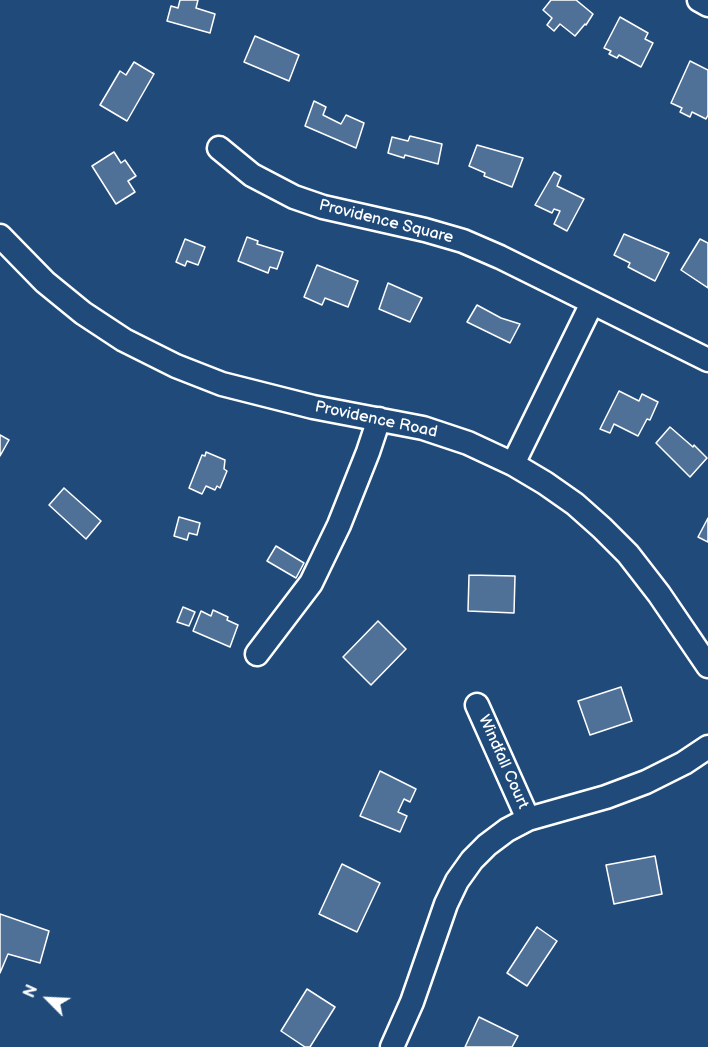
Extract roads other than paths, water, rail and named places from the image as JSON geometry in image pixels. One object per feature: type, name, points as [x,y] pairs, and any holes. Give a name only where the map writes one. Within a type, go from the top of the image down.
[{"type":"street","points":[[699,0],[708,4]]},
{"type":"street","name":"Providence Square","points":[[219,148],[252,175],[294,197],[323,207],[463,241],[708,360]]},
{"type":"street","name":"Providence Road","points":[[0,236],[45,282],[83,313],[124,340],[176,366],[222,384],[313,407],[423,428],[468,443],[513,464],[545,483],[575,504],[628,554],[659,594],[708,666]]},
{"type":"street","points":[[513,464],[592,303]]},
{"type":"street","points":[[257,654],[311,583],[339,525],[368,452],[378,419]]},
{"type":"street","name":"Windfall Court","points":[[477,705],[528,819]]},
{"type":"street","points":[[392,1047],[412,1002],[446,904],[457,881],[472,860],[487,845],[507,830],[528,819],[606,797],[646,782],[684,763],[708,747]]}]
